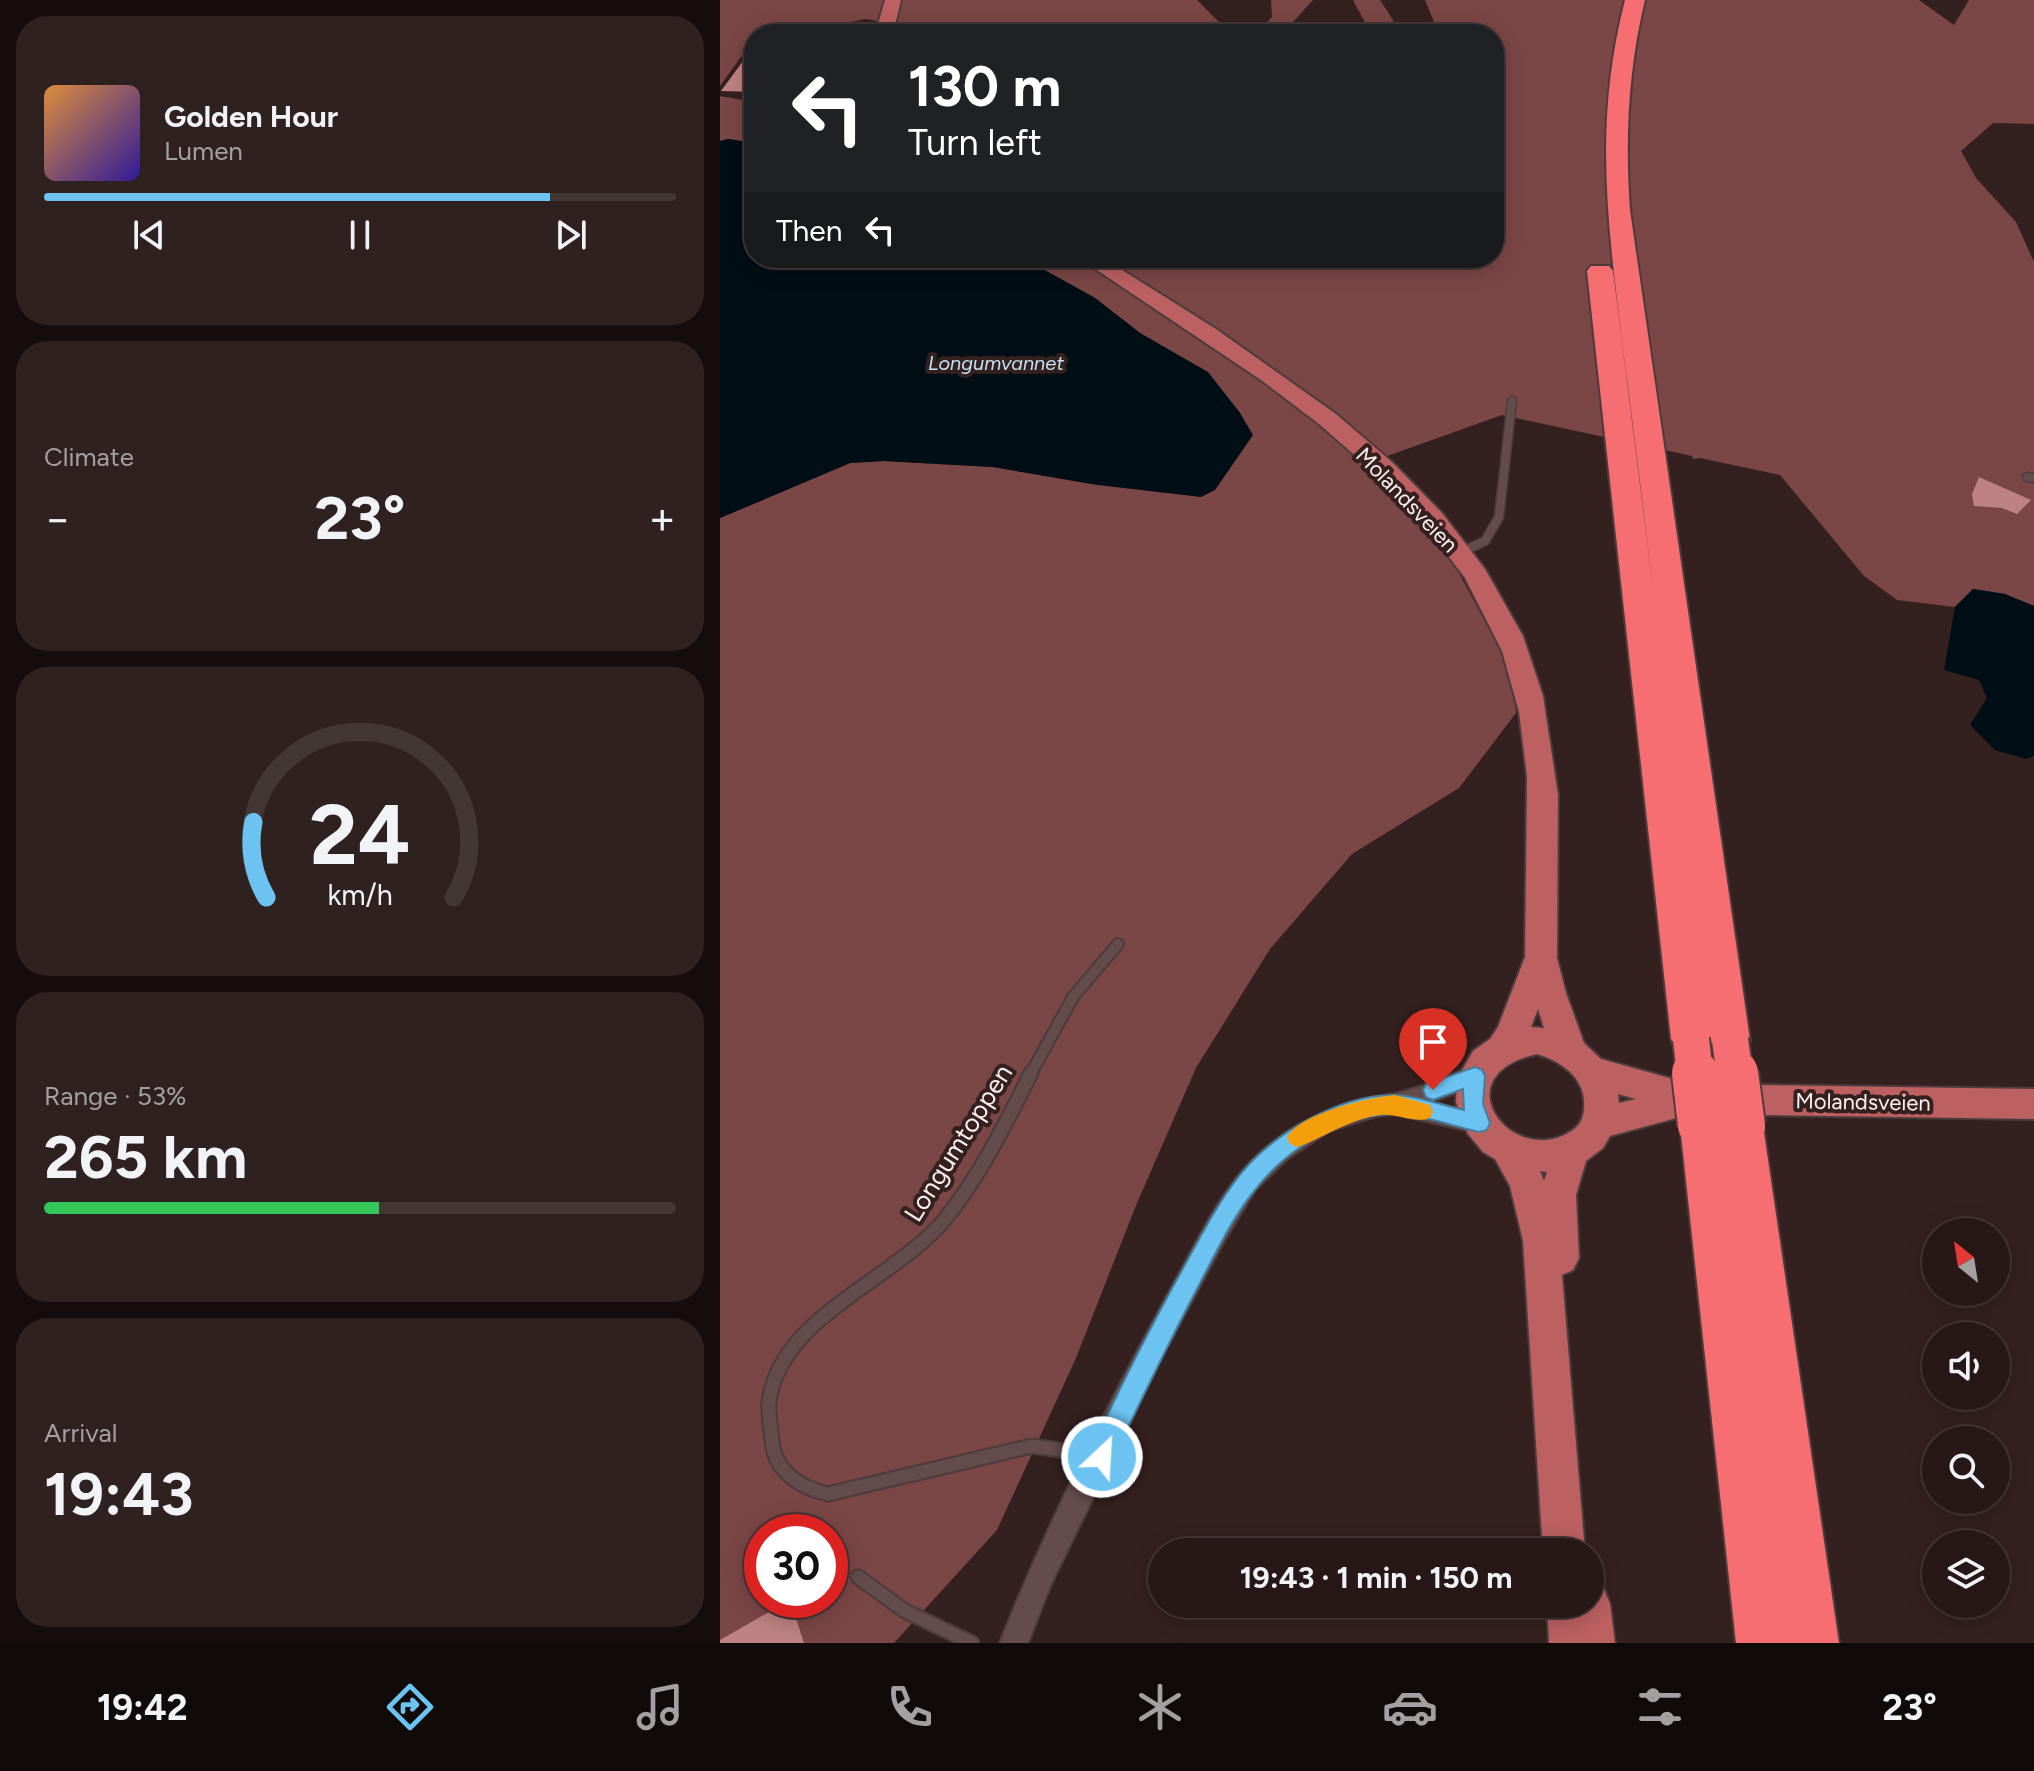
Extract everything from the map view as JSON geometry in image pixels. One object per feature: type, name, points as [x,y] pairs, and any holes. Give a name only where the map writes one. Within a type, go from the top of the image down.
[{"type":"highway","points":[[1615,0],[1597,86],[1594,203],[1711,1040]]},
{"type":"highway","points":[[1635,0],[1624,46],[1617,102],[1618,210],[1711,1040],[1711,1117],[1762,1643]]},
{"type":"highway","points":[[1711,1117],[1813,1643]]},
{"type":"main road","points":[[887,24],[893,0]]},
{"type":"main road","name":"Molandsveien","points":[[1104,268],[1247,361],[1331,424],[1401,486],[1459,553],[1479,581],[1510,637],[1520,663],[1536,728],[1542,774],[1544,836],[1541,957],[1558,1021],[1582,1061],[1711,1117]]},
{"type":"main road","name":"Molandsveien","points":[[1503,1047],[1512,1034],[1541,957]]},
{"type":"main road","points":[[1537,1040],[1582,1061],[1603,1098],[1598,1124],[1582,1143],[1571,1150],[1547,1156],[1521,1153],[1492,1138],[1479,1123],[1472,1104],[1475,1076],[1486,1059],[1503,1047],[1537,1040]]},
{"type":"main road","name":"Molandsveien","points":[[1598,1124],[2034,1104]]},
{"type":"main road","points":[[1508,1148],[1527,1183],[1541,1241],[1563,1538]]},
{"type":"main road","points":[[1571,1150],[1558,1195],[1559,1240],[1584,1538]]},
{"type":"main road","points":[[1569,1618],[1571,1643]]},
{"type":"main road","points":[[1590,1618],[1593,1643]]},
{"type":"street","points":[[1014,1643],[1039,1579],[1102,1457],[1153,1347],[1215,1233],[1247,1182],[1279,1151],[1322,1123],[1361,1110],[1395,1104],[1475,1076]]},
{"type":"street","points":[[1395,1104],[1479,1123]]},
{"type":"lane","points":[[1459,553],[1485,541],[1499,517],[1512,401]]},
{"type":"lane","name":"Longumtoppen","points":[[1102,1457],[1064,1448],[1032,1446],[828,1494],[805,1488],[780,1465],[773,1453],[767,1423],[769,1392],[792,1346],[834,1306],[905,1259],[945,1219],[1016,1104],[1083,979],[1118,944]]},
{"type":"lane","points":[[858,1577],[905,1611],[972,1643]]},
{"type":"shaded area","points":[[720,0],[1197,0],[1221,24],[887,24],[866,19],[840,24],[744,24],[744,53],[720,86]]},
{"type":"shaded area","points":[[1271,0],[1313,0],[1293,22],[1298,24],[1265,24],[1272,17]]},
{"type":"shaded area","points":[[1353,0],[1380,0],[1394,24],[1366,24]]},
{"type":"shaded area","points":[[1425,0],[1919,0],[1954,25],[1969,0],[2034,0],[2034,124],[1993,123],[1961,151],[1976,178],[2016,222],[2034,262],[2034,606],[2005,594],[1973,589],[1955,607],[1897,600],[1864,576],[1780,475],[1693,459],[1692,456],[1502,415],[1376,460],[1448,553],[1493,636],[1510,647],[1516,713],[1459,788],[1352,854],[1270,949],[1196,1068],[1137,1203],[1076,1358],[997,1530],[894,1643],[720,1643],[720,518],[850,463],[884,461],[993,467],[1098,485],[1240,413],[1208,373],[1140,333],[1095,298],[1041,268],[1504,268],[1504,24],[1435,24]]},
{"type":"shaded area","points":[[720,96],[744,100],[744,141],[720,141]]},
{"type":"water","name":"Longumvannet","points":[[720,141],[744,141],[744,268],[1041,268],[1095,298],[1140,333],[1208,372],[1253,435],[1215,490],[1201,497],[1098,485],[993,467],[884,461],[850,463],[720,518]]},
{"type":"water","points":[[1973,589],[2005,594],[2034,606],[2034,756],[2026,759],[1995,750],[1970,725],[1987,698],[1979,680],[1944,670],[1955,607]]},
{"type":"building","points":[[744,60],[744,92],[721,91]]},
{"type":"building","points":[[1979,477],[2031,500],[2017,514],[2002,508],[1974,506],[1972,494]]},
{"type":"building","points":[[758,1618],[796,1618],[804,1643],[720,1643],[720,1640]]},
{"type":"slow traffic","points":[[1298,1138],[1322,1123],[1376,1106],[1395,1104],[1422,1112]]},
{"type":"route","points":[[1102,1457],[1153,1347],[1215,1233],[1247,1182],[1301,1135],[1322,1123],[1376,1106],[1395,1104],[1479,1123],[1471,1095],[1475,1076],[1433,1090]]}]
